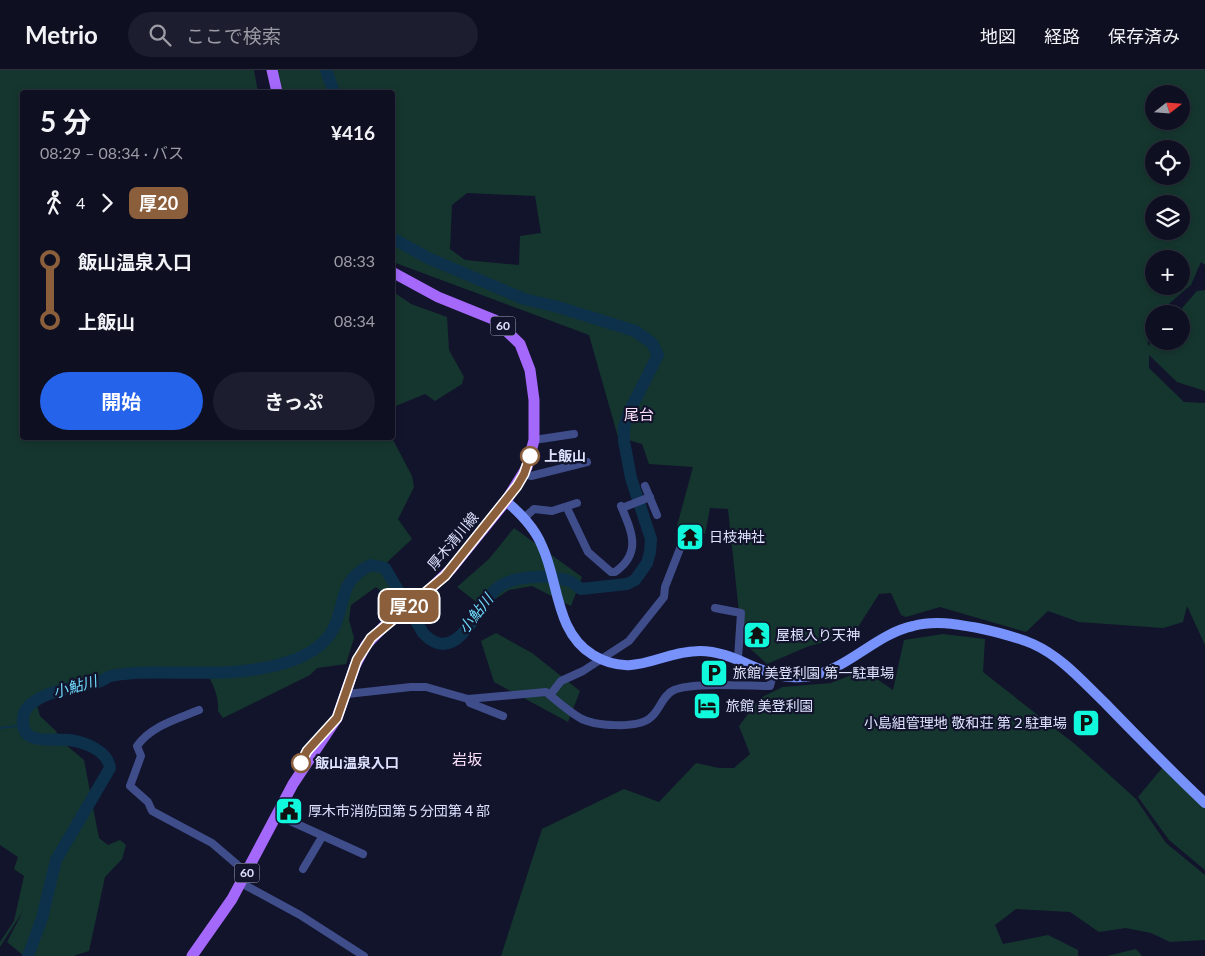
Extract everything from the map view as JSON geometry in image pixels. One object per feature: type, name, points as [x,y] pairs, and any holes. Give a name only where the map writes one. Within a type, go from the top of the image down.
[{"type":"main road","points":[[272,70],[277,90]]},
{"type":"main road","name":"60","points":[[395,274],[438,297],[495,320],[514,337],[524,352],[532,377],[534,440],[526,471]]},
{"type":"main road","name":"厚木清川線","points":[[192,956],[241,884],[293,784],[337,718],[347,694],[355,666],[366,645],[396,615],[445,576],[506,501],[526,471]]},
{"type":"street","points":[[534,440],[574,434]]},
{"type":"street","points":[[526,471],[531,476],[587,462]]},
{"type":"street","points":[[646,486],[657,515]]},
{"type":"street","points":[[567,508],[588,552],[611,572],[615,572],[631,556],[633,546],[632,535],[623,507],[649,497]]},
{"type":"street","points":[[506,501],[524,518],[540,541],[568,628],[576,640],[602,660],[632,666],[678,654],[698,651],[719,653],[738,658],[773,675],[792,678],[818,675],[838,666],[900,630],[920,624],[951,623],[999,633],[1033,644],[1069,668],[1205,803]]},
{"type":"street","points":[[526,506],[552,511],[567,508],[577,503]]},
{"type":"street","points":[[524,518],[534,509]]},
{"type":"street","points":[[550,695],[561,680],[584,672],[629,641],[664,597],[664,587],[682,546]]},
{"type":"street","points":[[714,608],[741,613],[738,658]]},
{"type":"street","points":[[347,694],[395,687],[420,687],[468,698],[496,698],[546,692],[583,719],[616,725],[636,724],[648,720],[656,714],[665,698],[674,690],[705,686],[770,686],[773,675]]},
{"type":"street","points":[[468,698],[470,703],[503,716]]},
{"type":"street","points":[[199,710],[152,730],[142,739],[137,746],[141,756],[130,786],[148,802],[152,811],[212,843],[247,873]]},
{"type":"street","points":[[277,815],[363,854]]},
{"type":"street","points":[[303,869],[322,837]]},
{"type":"street","points":[[241,884],[300,916],[364,956]]},
{"type":"green space","points":[[0,70],[254,70],[258,90],[20,90],[20,440],[393,440],[412,476],[414,487],[398,519],[412,539],[382,567],[400,594],[392,601],[376,587],[351,605],[349,620],[354,638],[346,664],[317,668],[310,675],[223,718],[218,711],[216,694],[209,677],[177,678],[162,671],[74,680],[53,691],[37,705],[40,716],[56,731],[60,740],[84,760],[99,838],[108,845],[120,840],[126,845],[122,859],[105,877],[89,951],[73,956],[24,956],[7,942],[23,911],[0,947],[0,942],[14,921],[24,876],[14,869],[18,857],[0,845]]},
{"type":"green space","points":[[269,70],[1205,70],[1205,265],[1201,262],[1190,286],[1190,250],[1145,250],[1145,295],[1179,295],[1168,305],[1145,305],[1145,350],[1190,350],[1190,305],[1185,305],[1197,291],[1205,290],[1205,391],[1177,382],[1149,355],[1149,368],[1184,402],[1205,403],[1205,645],[1187,606],[1183,622],[1163,628],[1079,622],[1048,611],[1026,632],[940,607],[906,617],[901,615],[891,593],[879,594],[853,635],[809,646],[767,664],[742,641],[728,509],[710,508],[705,534],[677,526],[693,467],[649,464],[642,444],[618,437],[589,335],[395,263],[395,90],[277,90]],"holes":[[[467,193],[535,196],[541,233],[520,236],[519,265],[465,260],[450,249],[452,205]]]},
{"type":"green space","points":[[395,293],[411,304],[447,317],[449,350],[464,377],[462,384],[435,401],[425,394],[395,406]]},
{"type":"green space","points":[[514,528],[582,577],[571,606],[532,586],[509,590],[483,607],[457,587],[489,559]]},
{"type":"green space","points":[[496,633],[532,653],[580,691],[568,722],[494,682],[481,641]]},
{"type":"green space","points":[[943,634],[985,639],[983,672],[1076,745],[1136,799],[1166,843],[1205,875],[1205,940],[1170,942],[1151,933],[1126,928],[1099,932],[1070,912],[1016,909],[995,925],[1003,944],[1048,935],[1078,950],[1078,956],[501,956],[542,829],[624,789],[659,802],[696,763],[719,768],[734,768],[750,754],[739,726],[760,698],[783,687],[831,683],[864,670],[893,690],[904,640]]},
{"type":"green space","points":[[1163,767],[1205,807],[1205,870],[1169,840],[1138,797]]},
{"type":"green space","points":[[1136,949],[1142,956],[1107,956]]},
{"type":"waterway","name":"小鮎川","points":[[326,70],[333,90]]},
{"type":"waterway","name":"小鮎川","points":[[28,956],[42,918],[56,860],[110,768],[105,757],[95,748],[88,745],[69,740],[39,739],[27,733],[23,727],[23,718],[26,709],[33,702],[54,692],[98,682],[117,675],[243,671],[278,665],[298,658],[317,648],[325,641],[336,624],[347,587],[360,571],[371,565],[385,568],[423,633],[435,642],[446,644],[456,640],[473,621],[495,590],[510,581],[530,577],[551,577],[571,582],[581,589],[627,584],[635,580],[647,563],[651,539],[631,478],[624,441],[624,427],[630,410],[658,355],[652,343],[635,331],[558,307],[524,299],[428,258],[395,240]]},
{"type":"waterway","points":[[0,728],[24,725]]},
{"type":"bus line","name":"厚20","points":[[301,763],[307,751],[337,718],[345,700],[357,660],[366,645],[390,620],[428,591],[451,569],[476,540],[517,486],[527,468],[530,456]]},
{"type":"place","name":"上飯山","points":[[530,456]]},
{"type":"place","name":"日枝神社","points":[[690,537]]},
{"type":"place","name":"屋根入り天神","points":[[757,635]]},
{"type":"place","name":"旅館 美登利園 第一駐車場","points":[[714,673]]},
{"type":"place","name":"旅館 美登利園","points":[[707,706]]},
{"type":"place","name":"小島組管理地 敬和荘 第２駐車場","points":[[1086,723]]},
{"type":"place","name":"飯山温泉入口","points":[[301,763]]},
{"type":"place","name":"厚木市消防団第５分団第４部","points":[[289,811]]},
{"type":"district","name":"尾台","points":[[639,415]]},
{"type":"district","name":"岩坂","points":[[467,760]]}]
